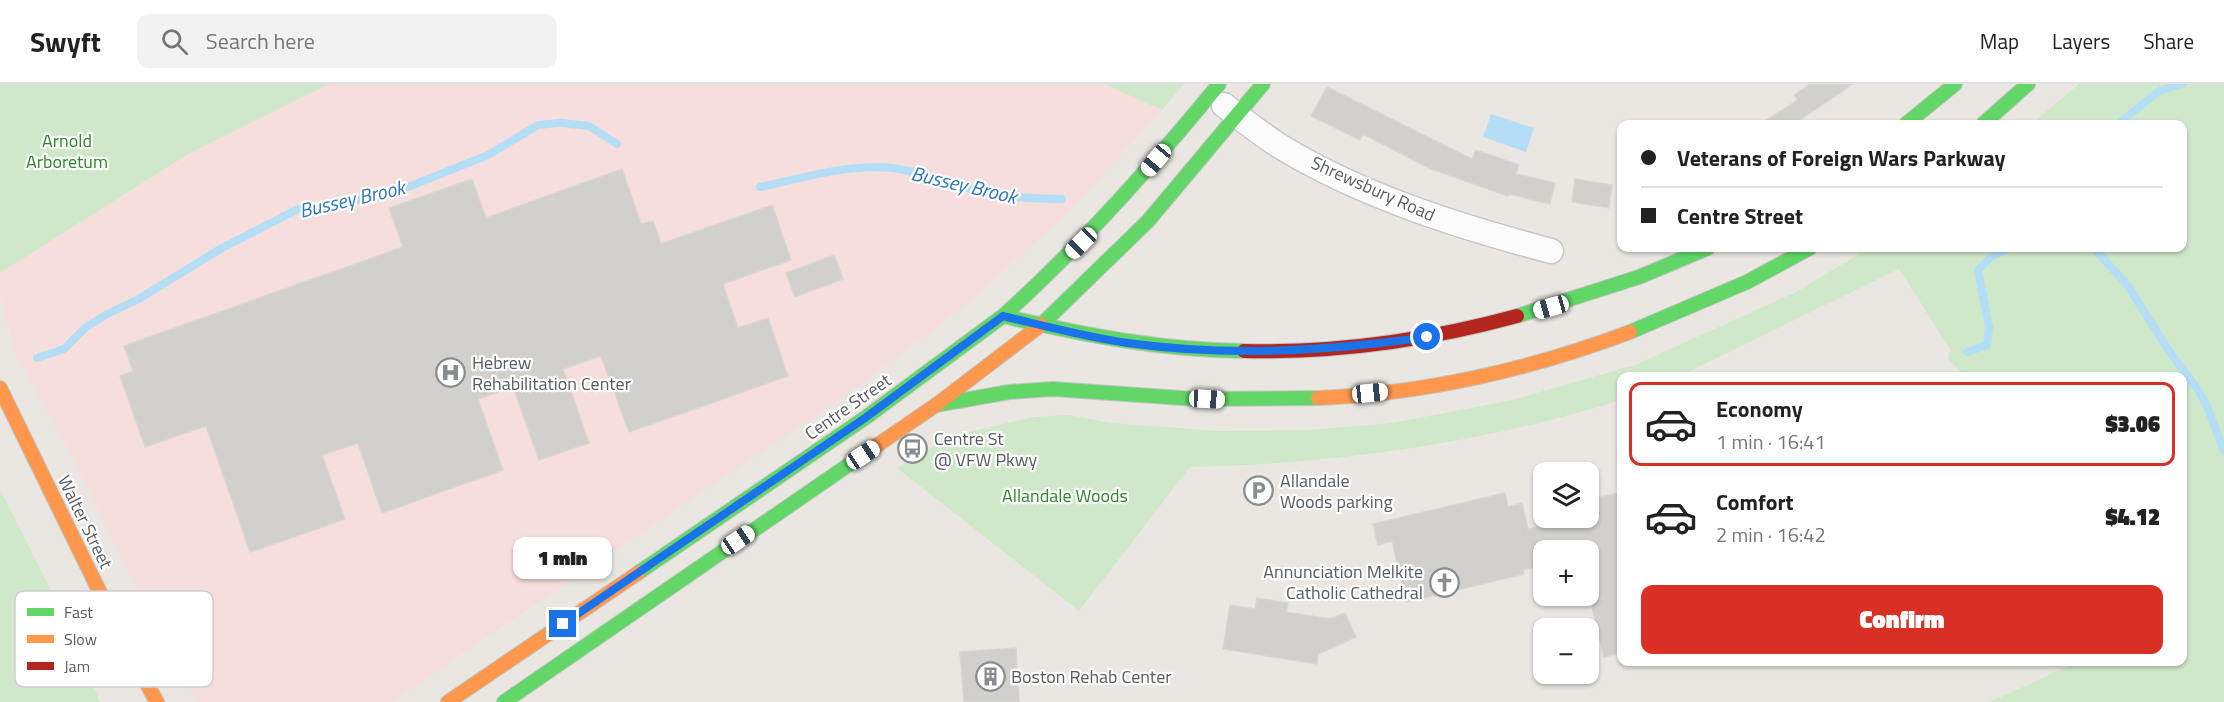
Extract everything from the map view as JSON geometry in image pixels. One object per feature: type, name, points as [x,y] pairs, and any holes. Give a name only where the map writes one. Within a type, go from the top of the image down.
[{"type":"main road","points":[[504,702],[936,405],[1041,325],[1148,221],[1263,84]]},
{"type":"main road","points":[[1988,120],[2028,84]]},
{"type":"main road","points":[[1912,120],[1956,88]]},
{"type":"main road","name":"Centre Street","points":[[448,702],[865,418],[1003,316],[1100,223],[1215,89]]},
{"type":"main road","points":[[1972,108],[1981,120]]},
{"type":"main road","points":[[1003,316],[1128,343],[1203,350],[1289,351],[1364,346],[1427,337],[1521,316],[1624,283],[1698,252]]},
{"type":"main road","points":[[936,405],[1046,389],[1160,398],[1263,400],[1329,397],[1432,385],[1522,366],[1609,340],[1724,292],[1802,252]]},
{"type":"main road","name":"Walter Street","points":[[0,388],[99,591]]},
{"type":"main road","name":"Walter Street","points":[[148,687],[157,702]]},
{"type":"street","name":"Shrewsbury Road","points":[[1215,89],[1237,115],[1284,148],[1359,186],[1438,219],[1551,251]]},
{"type":"shaded area","name":"Hebrew Rehabilitation Center","points":[[329,84],[1104,84],[1162,110],[1061,219],[964,306],[849,393],[390,702],[197,702],[189,687],[213,687],[213,591],[138,591],[72,456],[15,353],[0,295],[0,273],[188,154]]},
{"type":"green space","name":"Arnold Arboretum","points":[[0,84],[329,84],[188,154],[0,273]]},
{"type":"green space","points":[[1104,84],[1184,84],[1162,110]]},
{"type":"green space","name":"Allandale Woods","points":[[2079,84],[2224,84],[2224,702],[1990,702],[2068,666],[2187,666],[2187,372],[1961,372],[1948,359],[1950,349],[1899,269],[1688,372],[1617,372],[1617,401],[1569,415],[1463,439],[1354,456],[1190,467],[1079,611],[897,468],[938,444],[968,432],[1033,417],[1069,415],[1111,423],[1219,431],[1305,430],[1393,423],[1512,400],[1635,365],[1794,293],[1862,252],[2187,252],[2187,120],[2036,120]]},
{"type":"green space","points":[[0,489],[51,591],[15,591],[15,687],[94,687],[100,702],[0,702]]},
{"type":"water","points":[[1491,114],[1534,128],[1526,152],[1483,137]]},
{"type":"building","points":[[1810,84],[1853,84],[1800,120],[1766,120],[1798,100],[1794,95]]},
{"type":"building","points":[[1327,87],[1472,159],[1476,150],[1519,165],[1516,174],[1555,183],[1550,204],[1509,194],[1508,196],[1431,169],[1363,134],[1360,140],[1311,116]]},
{"type":"building","points":[[622,169],[641,224],[653,221],[661,244],[772,205],[791,260],[723,284],[738,328],[768,318],[788,376],[629,432],[601,356],[563,369],[589,443],[539,460],[513,387],[478,399],[503,470],[382,513],[358,443],[322,455],[345,519],[250,552],[206,426],[145,447],[120,376],[133,371],[124,346],[403,247],[389,208],[472,179],[486,218]]},
{"type":"building","points":[[1575,179],[1612,185],[1609,208],[1572,202]]},
{"type":"building","points":[[834,255],[843,279],[795,297],[786,273]]},
{"type":"building","name":"Annunciation Melkite Catholic Cathedral","points":[[1505,493],[1508,507],[1522,503],[1528,529],[1599,528],[1599,497],[1617,493],[1617,654],[1604,657],[1599,636],[1599,618],[1595,618],[1592,606],[1599,606],[1599,540],[1533,540],[1533,568],[1523,570],[1524,574],[1406,602],[1392,541],[1378,545],[1373,524]]},
{"type":"building","points":[[1257,598],[1288,603],[1286,612],[1330,619],[1345,613],[1356,637],[1318,654],[1317,664],[1223,649],[1230,605],[1255,609]]},
{"type":"building","name":"Boston Rehab Center","points":[[1016,648],[1019,702],[964,702],[960,652]]},
{"type":"waterway","name":"Bussey Brook","points":[[2123,120],[2159,91],[2182,84]]},
{"type":"waterway","name":"Bussey Brook","points":[[37,358],[64,349],[85,328],[107,314],[137,300],[222,248],[298,209],[388,195],[488,155],[538,125],[561,123],[589,126],[617,144]]},
{"type":"waterway","name":"Bussey Brook","points":[[760,187],[825,173],[874,167],[912,172],[993,194],[1062,199]]},
{"type":"waterway","points":[[1967,352],[1987,345],[1989,327],[1978,270],[1991,257],[2001,252]]},
{"type":"waterway","name":"Bussey Brook","points":[[2098,252],[2128,286],[2185,372]]},
{"type":"waterway","name":"Bussey Brook","points":[[2187,375],[2207,406],[2224,451]]},
{"type":"traffic: fast","points":[[1003,316],[1116,204],[1219,84]]},
{"type":"traffic: fast","points":[[1041,325],[1148,221],[1263,84]]},
{"type":"traffic: fast","points":[[1911,120],[1955,84]]},
{"type":"traffic: fast","points":[[1988,120],[2028,84]]},
{"type":"traffic: fast","points":[[1517,316],[1639,277],[1698,252]]},
{"type":"traffic: fast","points":[[1630,332],[1747,282],[1803,252]]},
{"type":"traffic: fast","points":[[638,573],[865,418],[1003,316],[1122,340],[1183,348],[1244,351]]},
{"type":"traffic: fast","points":[[936,405],[1009,392],[1053,389],[1196,399],[1318,398]]},
{"type":"traffic: fast","points":[[504,702],[876,446]]},
{"type":"traffic: slow","points":[[876,446],[936,405],[1041,325]]},
{"type":"traffic: slow","points":[[1318,398],[1397,391],[1477,377],[1555,357],[1630,332]]},
{"type":"traffic: slow","points":[[0,388],[99,591]]},
{"type":"traffic: slow","points":[[448,702],[638,573]]},
{"type":"traffic: slow","points":[[148,687],[157,702]]},
{"type":"traffic: jam","points":[[1244,351],[1313,350],[1382,343],[1450,332],[1517,316]]},
{"type":"place","name":"Hebrew Rehabilitation Center","points":[[451,373]]},
{"type":"place","name":"Centre St @ VFW Pkwy","points":[[913,449]]},
{"type":"place","name":"Allandale Woods parking","points":[[1259,491]]},
{"type":"place","name":"Annunciation Melkite Catholic Cathedral","points":[[1444,582]]},
{"type":"place","name":"Boston Rehab Center","points":[[990,677]]},
{"type":"route","points":[[563,624],[865,418],[956,353],[1003,316],[1128,343],[1213,350],[1344,348],[1427,337]]}]
